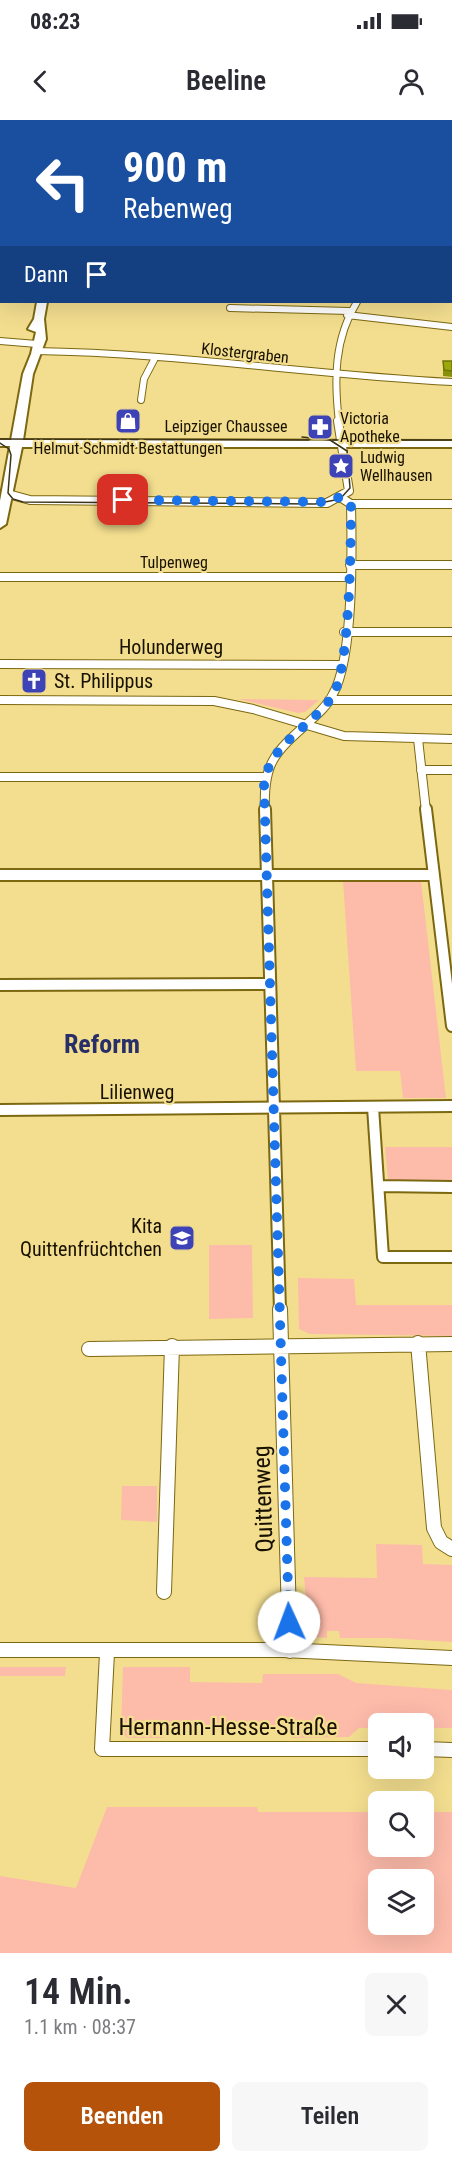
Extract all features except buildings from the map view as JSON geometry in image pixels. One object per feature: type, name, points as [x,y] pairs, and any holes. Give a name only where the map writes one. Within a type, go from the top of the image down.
[{"type":"main road","points":[[0,524],[8,494],[33,347],[42,327],[39,319],[42,303]]},
{"type":"main road","name":"Leipziger Chaussee","points":[[0,433],[16,438],[341,438],[452,433]]},
{"type":"main road","name":"Leipziger Chaussee","points":[[0,443],[16,438]]},
{"type":"main road","name":"Leipziger Chaussee","points":[[341,438],[452,444]]},
{"type":"street","points":[[8,494],[30,500],[327,502],[340,497],[349,491],[341,438],[336,376],[339,342],[348,313],[356,303]]},
{"type":"street","points":[[230,308],[348,313],[452,327]]},
{"type":"street","name":"Klostergraben","points":[[0,341],[33,347],[336,376],[452,382]]},
{"type":"street","points":[[141,400],[144,379],[155,357]]},
{"type":"street","points":[[340,497],[351,504],[452,504]]},
{"type":"street","name":"Quittenweg","points":[[290,1651],[269,984],[265,777],[279,751],[329,700],[339,681],[349,571],[351,504]]},
{"type":"street","name":"Tulpenweg","points":[[0,577],[349,571],[452,565]]},
{"type":"street","points":[[344,632],[452,632]]},
{"type":"street","name":"Holunderweg","points":[[0,664],[342,665]]},
{"type":"street","points":[[0,700],[214,701],[253,709],[352,738],[452,739]]},
{"type":"street","points":[[329,700],[452,700]]},
{"type":"street","points":[[418,739],[452,1026]]},
{"type":"street","points":[[421,770],[452,770]]},
{"type":"street","points":[[0,777],[265,777]]},
{"type":"street","points":[[0,875],[433,875]]},
{"type":"street","points":[[0,984],[269,984]]},
{"type":"street","name":"Lilienweg","points":[[0,1110],[452,1106]]},
{"type":"street","points":[[373,1107],[383,1257],[452,1257]]},
{"type":"street","points":[[379,1186],[452,1186]]},
{"type":"street","points":[[418,1344],[434,1528],[441,1542],[452,1549]]},
{"type":"street","points":[[89,1349],[172,1346],[452,1344]]},
{"type":"street","points":[[164,1592],[172,1346]]},
{"type":"street","points":[[0,1650],[107,1653],[290,1651],[452,1658]]},
{"type":"street","name":"Hermann-Hesse-Straße","points":[[107,1653],[102,1749],[368,1749]]},
{"type":"street","points":[[434,1749],[452,1750]]},
{"type":"shaded area","points":[[238,699],[319,700],[305,712],[298,713]]},
{"type":"shaded area","points":[[343,881],[421,881],[446,1098],[403,1098],[400,1071],[356,1071]]},
{"type":"shaded area","points":[[385,1147],[452,1147],[452,1180],[388,1180]]},
{"type":"shaded area","points":[[209,1245],[252,1245],[253,1318],[209,1319]]},
{"type":"shaded area","points":[[298,1278],[354,1279],[356,1305],[452,1305],[452,1336],[310,1334],[299,1329]]},
{"type":"shaded area","points":[[122,1486],[157,1486],[157,1522],[121,1520]]},
{"type":"shaded area","points":[[376,1544],[422,1545],[423,1564],[452,1565],[452,1642],[340,1638],[339,1631],[327,1631],[327,1638],[314,1637],[309,1632],[304,1577],[377,1578]]},
{"type":"shaded area","points":[[0,1667],[66,1667],[65,1676],[0,1676]]},
{"type":"shaded area","points":[[123,1667],[190,1667],[190,1682],[262,1683],[263,1674],[338,1674],[356,1683],[452,1690],[452,1728],[434,1728],[434,1713],[368,1713],[368,1728],[359,1728],[349,1737],[292,1738],[291,1730],[164,1730],[163,1738],[128,1738],[121,1732]]},
{"type":"shaded area","points":[[107,1807],[257,1807],[258,1812],[368,1812],[368,1857],[434,1857],[434,1812],[452,1812],[452,1953],[0,1953],[0,1876],[76,1888]]},
{"type":"tram line","points":[[0,443],[9,449],[11,455],[8,493],[13,499],[23,502],[315,504],[340,499],[350,488],[347,451],[330,440],[302,437]]},
{"type":"tram line","points":[[0,439],[309,440]]},
{"type":"tram line","points":[[333,440],[452,440]]},
{"type":"place","name":"Helmut Schmidt Bestattungen","points":[[128,421]]},
{"type":"place","name":"Victoria Apotheke","points":[[320,427]]},
{"type":"place","name":"Ludwig Wellhausen","points":[[341,466]]},
{"type":"place","name":"St. Philippus","points":[[34,681]]},
{"type":"place","name":"Kita Quittenfrüchtchen","points":[[182,1238]]},
{"type":"district","name":"Reform","points":[[102,1044]]},
{"type":"route","points":[[123,500],[327,502],[340,497],[351,504],[350,566],[339,681],[326,704],[279,751],[269,767],[264,784],[289,1622]]}]
